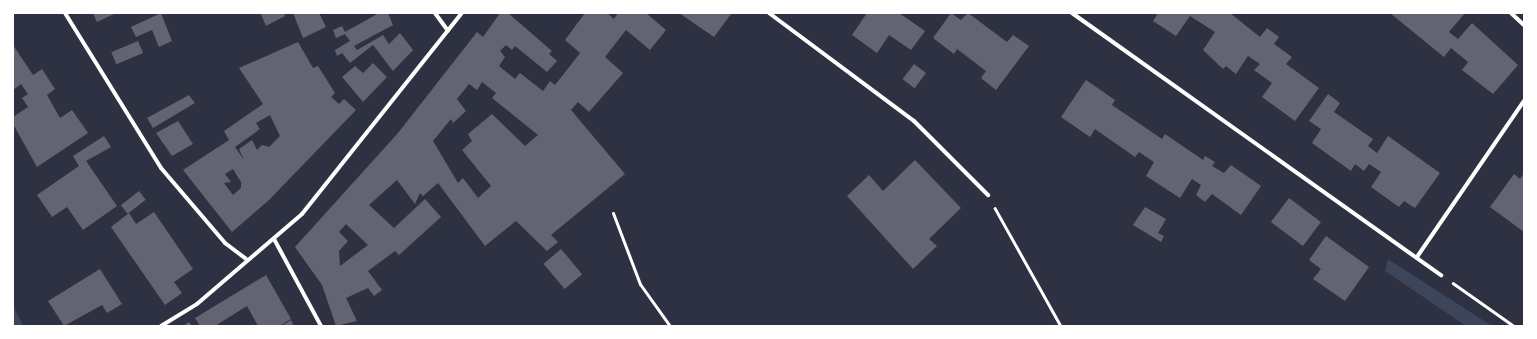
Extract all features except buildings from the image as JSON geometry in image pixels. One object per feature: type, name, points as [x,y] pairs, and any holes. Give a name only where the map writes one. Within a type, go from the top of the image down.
[{"type":"street","points":[[65,13],[161,168],[220,238],[246,259]]},
{"type":"street","points":[[435,13],[448,31]]},
{"type":"street","points":[[161,326],[197,304],[246,259],[274,239],[302,214],[462,13]]},
{"type":"street","points":[[769,13],[914,121],[988,195]]},
{"type":"street","points":[[1072,13],[1442,275]]},
{"type":"street","points":[[1511,13],[1524,25]]},
{"type":"street","points":[[1417,257],[1524,101]]},
{"type":"street","points":[[274,239],[321,326]]},
{"type":"lane","points":[[613,213],[640,284],[670,326]]},
{"type":"path","points":[[988,195],[1061,326]]},
{"type":"path","points":[[1442,275],[1514,326]]},
{"type":"shaded area","points":[[1388,259],[1492,326],[1466,326],[1385,271]]},
{"type":"shaded area","points":[[13,305],[23,326],[13,326]]}]
